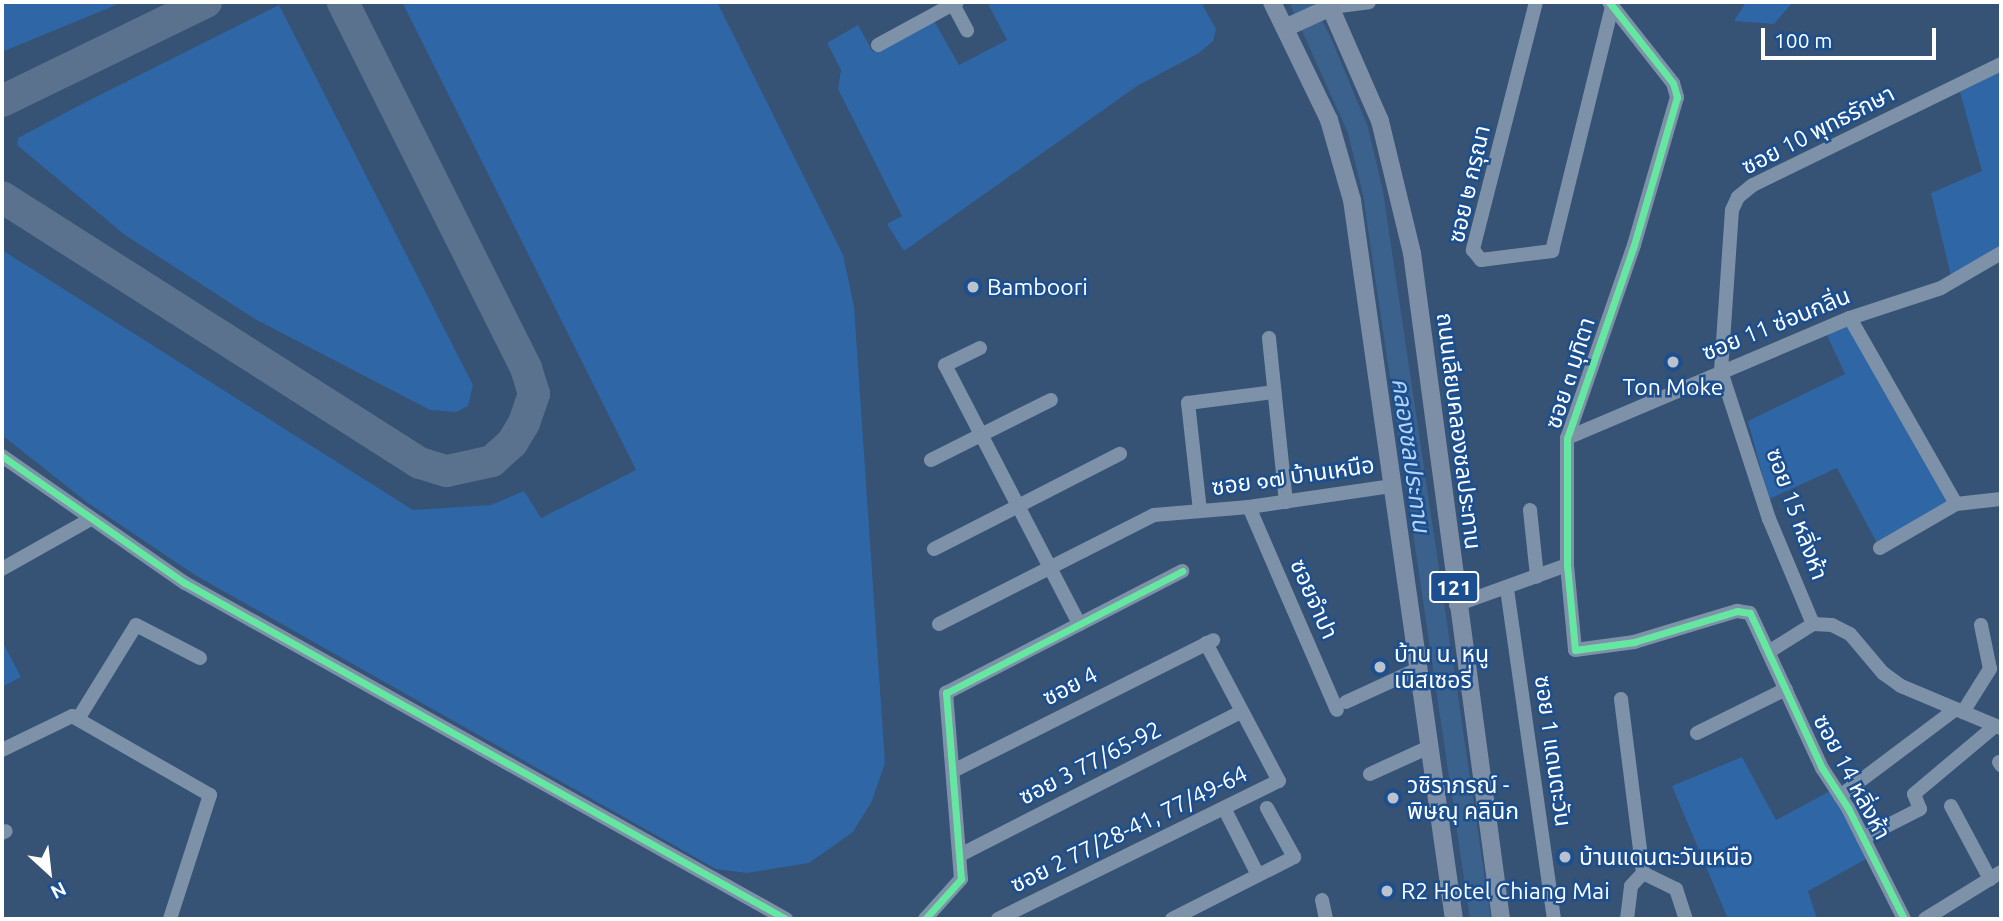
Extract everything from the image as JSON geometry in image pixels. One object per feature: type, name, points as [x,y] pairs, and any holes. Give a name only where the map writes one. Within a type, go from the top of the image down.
[{"type":"main road","name":"121","points":[[1272,2],[1291,25],[1344,162],[1427,748],[1454,919]]},
{"type":"main road","points":[[1291,25],[1327,6]]},
{"type":"main road","name":"ถนนเลียบคลองชลประทาน","points":[[1327,6],[1368,87],[1402,204],[1501,919]]},
{"type":"street","points":[[1327,6],[1369,2]]},
{"type":"street","name":"ซอย ๒ กรุณา","points":[[1536,2],[1473,250],[1481,260],[1552,251],[1611,4]]},
{"type":"street","points":[[878,45],[955,3],[967,30]]},
{"type":"street","name":"ซอย ๓ มุทิตา","points":[[1611,4],[1673,83],[1677,97],[1634,244],[1567,438],[1567,565],[1575,650],[1634,642],[1743,610],[1754,620],[1770,651]]},
{"type":"street","name":"ซอย 10 พุทธรักษา","points":[[1721,371],[1732,210],[1738,197],[1753,185],[2001,64]]},
{"type":"street","name":"ซอย 11 ซ่อนกลิ่น","points":[[1567,438],[1850,318],[1941,288],[2001,253]]},
{"type":"street","points":[[1850,318],[1956,504]]},
{"type":"street","points":[[1269,338],[1286,502]]},
{"type":"street","points":[[980,348],[945,365],[1079,624]]},
{"type":"street","name":"ซอย 15 หลิ่งห้า","points":[[1721,371],[1769,519],[1813,624]]},
{"type":"street","points":[[1200,511],[1188,403],[1274,392]]},
{"type":"street","points":[[931,460],[1051,400]]},
{"type":"street","points":[[934,549],[1120,454]]},
{"type":"street","points":[[2,456],[89,520],[185,583],[786,919]]},
{"type":"street","name":"ซอย ๑๗ บ้านเหนือ","points":[[939,624],[1154,514],[1248,507],[1392,486]]},
{"type":"street","points":[[1880,548],[1956,504],[2001,499]]},
{"type":"street","name":"ซอยจำปา","points":[[1248,507],[1342,706],[1416,670]]},
{"type":"street","points":[[1530,510],[1537,577]]},
{"type":"street","points":[[2,569],[89,520]]},
{"type":"street","points":[[1456,605],[1507,589],[1567,565]]},
{"type":"street","points":[[925,919],[959,886],[955,770],[946,693],[1182,571]]},
{"type":"street","name":"ซอย 1 แดนตะวัน","points":[[1507,589],[1554,919]]},
{"type":"street","points":[[1770,651],[1813,624],[1832,625],[1850,634],[1883,674],[1901,686],[1998,727],[1914,794],[1920,808],[1863,838]]},
{"type":"street","points":[[78,719],[136,625],[200,658]]},
{"type":"street","points":[[1840,796],[1959,710],[1990,670],[1981,625]]},
{"type":"street","name":"ซอย 4","points":[[955,770],[1210,641],[1241,712]]},
{"type":"street","name":"ซอย 14 หลิ่งห้า","points":[[1770,651],[1822,768],[1863,838],[1903,919]]},
{"type":"street","points":[[1697,733],[1786,688]]},
{"type":"street","points":[[1621,698],[1643,873],[1631,886],[1627,919]]},
{"type":"street","name":"ซอย 2 77/28-41, 77/49-64","points":[[998,919],[1279,781],[1241,712]]},
{"type":"street","name":"ซอย 3 77/65-92","points":[[960,855],[1241,712]]},
{"type":"street","points":[[2,750],[72,716],[210,795],[170,919]]},
{"type":"street","points":[[1370,774],[1427,748]]},
{"type":"street","points":[[1925,919],[1996,875],[1951,806]]},
{"type":"street","points":[[1224,808],[1258,875]]},
{"type":"street","points":[[1172,919],[1199,913],[1258,875],[1294,857],[1267,808]]},
{"type":"street","points":[[1643,873],[1675,889],[1686,919]]},
{"type":"street","points":[[1322,900],[1326,919]]},
{"type":"shaded area","points":[[2,2],[123,2],[2,52]]},
{"type":"shaded area","points":[[402,2],[717,2],[843,255],[854,306],[885,763],[872,801],[853,832],[809,863],[747,873],[716,869],[195,575],[88,503],[2,435],[2,250],[413,510],[491,505],[524,491],[541,518],[636,470]]},
{"type":"shaded area","points":[[987,2],[1205,2],[1203,6],[1216,29],[1213,41],[1199,53],[1137,86],[904,251],[887,224],[902,216],[838,89],[841,70],[827,43],[858,25],[873,52],[933,19],[959,65],[1007,40]]},
{"type":"shaded area","points":[[1746,2],[1793,2],[1774,24],[1734,21]]},
{"type":"shaded area","points":[[279,5],[473,385],[468,406],[456,412],[430,410],[255,319],[125,235],[17,145],[18,138]]},
{"type":"shaded area","points":[[2001,71],[2001,247],[1951,276],[1931,193],[1982,171],[1960,92]]},
{"type":"shaded area","points":[[1848,324],[1949,503],[1877,543],[1837,468],[1769,499],[1748,421],[1845,374],[1827,335]]},
{"type":"shaded area","points":[[2,641],[21,677],[2,687]]},
{"type":"shaded area","points":[[1742,757],[1776,820],[1832,790],[1868,858],[1808,891],[1817,919],[1728,919],[1672,786]]},
{"type":"water","name":"คลองชลประทาน","points":[[1289,2],[1313,2],[1331,38],[1368,127],[1383,191],[1491,919],[1470,919],[1363,195],[1348,133]]},
{"type":"taxiway","points":[[2,101],[206,2]]},
{"type":"taxiway","points":[[2,197],[420,463],[447,471],[492,461],[512,443],[524,423],[534,394],[526,368],[343,2]]},
{"type":"cycle path","points":[[1609,2],[1673,83],[1677,97],[1634,245],[1567,438],[1567,565],[1575,650],[1634,642],[1737,611],[1750,613],[1822,768],[1848,808],[1904,919]]},
{"type":"cycle path","points":[[2,456],[185,583],[786,919]]},
{"type":"cycle path","points":[[925,919],[961,879],[946,693],[1182,571]]},
{"type":"place","name":"Bamboori","points":[[973,287]]},
{"type":"place","name":"Ton Moke","points":[[1673,362]]},
{"type":"place","name":"บ้าน น. หนู เนิสเซอรี่","points":[[1380,667]]},
{"type":"place","name":"วชิราภรณ์ - พิษณุ คลินิก","points":[[1393,798]]},
{"type":"place","name":"บ้านแดนตะวันเหนือ","points":[[1565,857]]},
{"type":"place","name":"R2 Hotel Chiang Mai","points":[[1387,891]]}]
